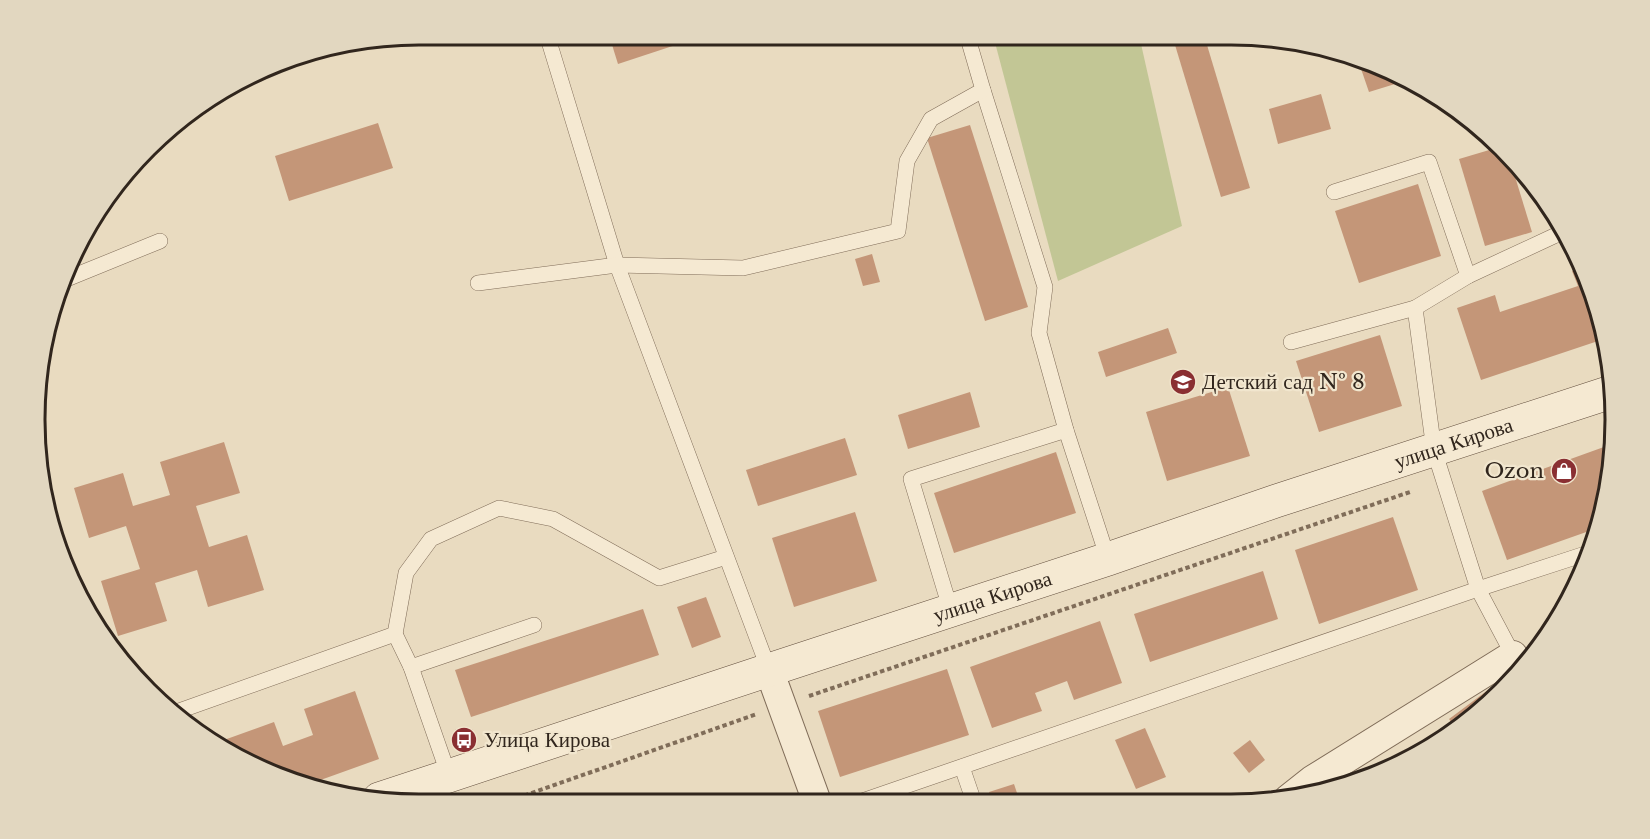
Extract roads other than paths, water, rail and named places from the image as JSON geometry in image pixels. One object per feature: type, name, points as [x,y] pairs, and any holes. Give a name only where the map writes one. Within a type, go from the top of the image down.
[{"type":"main road","name":"улица Кирова","points":[[399,793],[1604,394]]},
{"type":"street","points":[[1303,787],[1515,663]]},
{"type":"street","points":[[768,670],[814,794]]},
{"type":"lane","points":[[550,45],[616,265],[768,670]]},
{"type":"lane","points":[[970,45],[1045,287],[1039,333],[1066,430],[1108,559]]},
{"type":"lane","points":[[478,283],[616,265],[743,268],[898,231],[908,161],[932,119],[983,90]]},
{"type":"lane","points":[[1334,192],[1429,162],[1468,276]]},
{"type":"lane","points":[[1291,342],[1415,308],[1468,276],[1556,235]]},
{"type":"lane","points":[[74,276],[160,241]]},
{"type":"lane","points":[[1415,308],[1434,450],[1443,481],[1478,589],[1517,660]]},
{"type":"lane","points":[[951,611],[910,479],[1066,430]]},
{"type":"lane","points":[[448,776],[411,667],[395,634],[406,573],[431,539],[499,508],[553,519],[659,578],[726,557]]},
{"type":"lane","points":[[883,794],[1579,556]]},
{"type":"lane","points":[[411,667],[534,626]]},
{"type":"lane","points":[[183,709],[395,634]]},
{"type":"lane","points":[[962,767],[971,794]]},
{"type":"place","name":"Детский сад № 8","points":[[1183,382]]},
{"type":"place","name":"Ozon","points":[[1564,471]]},
{"type":"place","name":"Улица Кирова","points":[[464,740]]}]
